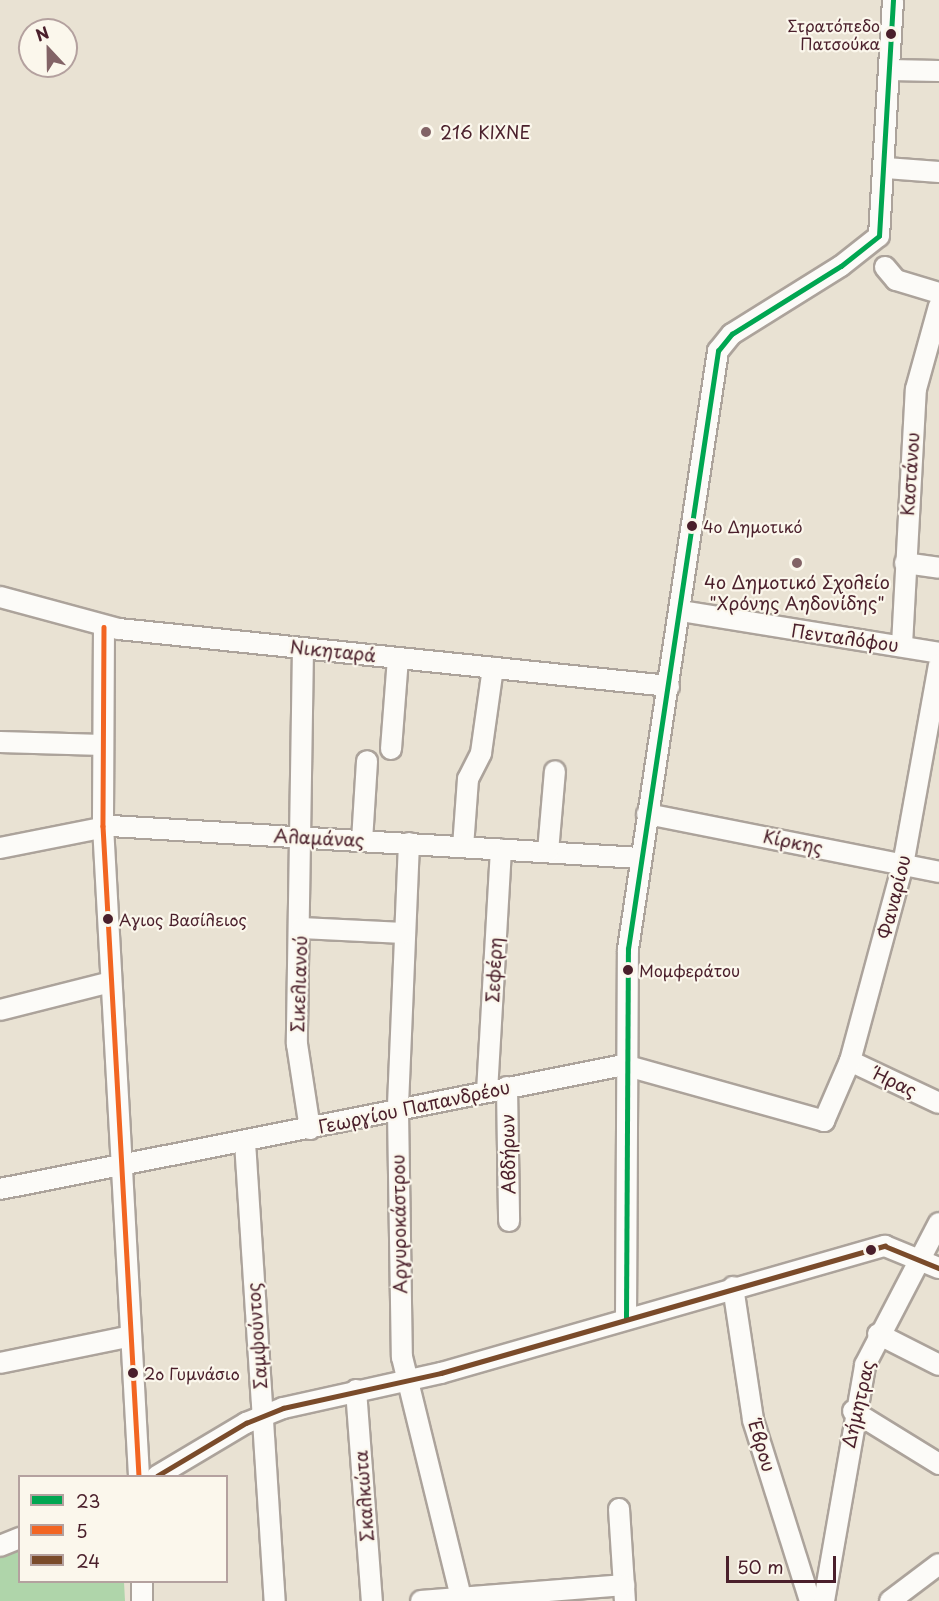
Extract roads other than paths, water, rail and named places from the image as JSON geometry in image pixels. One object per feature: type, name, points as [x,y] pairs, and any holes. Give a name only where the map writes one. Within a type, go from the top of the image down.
[{"type":"street","points":[[627,1319],[624,1065],[628,949],[640,858],[681,611],[718,351],[732,334],[872,245],[882,226],[893,0]]},
{"type":"street","points":[[890,70],[939,71]]},
{"type":"street","points":[[886,168],[939,172]]},
{"type":"street","points":[[885,267],[896,280],[939,293]]},
{"type":"street","name":"Καστάνου","points":[[902,645],[916,389],[939,306]]},
{"type":"street","points":[[905,563],[939,568]]},
{"type":"street","name":"Νικηταρά","points":[[0,597],[104,627],[669,686]]},
{"type":"street","name":"Πενταλόφου","points":[[681,611],[939,652]]},
{"type":"street","points":[[104,627],[103,826],[127,1337],[139,1475]]},
{"type":"street","name":"Σικελιανού","points":[[303,648],[303,837],[297,1044],[310,1130]]},
{"type":"street","points":[[391,750],[398,658]]},
{"type":"street","name":"Φαναρίου","points":[[824,1121],[850,1061],[903,865],[939,665]]},
{"type":"street","points":[[463,847],[468,779],[481,753],[493,668]]},
{"type":"street","points":[[0,742],[103,745]]},
{"type":"street","points":[[362,841],[367,761]]},
{"type":"street","points":[[548,852],[555,771]]},
{"type":"street","name":"Κίρκης","points":[[647,814],[939,872]]},
{"type":"street","name":"Αλαμάνας","points":[[0,848],[103,826],[640,858]]},
{"type":"street","name":"Αργυροκάστρου","points":[[409,843],[398,1111],[406,1381],[461,1598]]},
{"type":"street","name":"Σεφέρη","points":[[488,1092],[501,849]]},
{"type":"street","points":[[301,928],[404,933]]},
{"type":"street","points":[[0,1010],[111,982]]},
{"type":"street","name":"Ήρας","points":[[850,1061],[939,1102]]},
{"type":"street","name":"Γεωργίου Παπανδρέου","points":[[0,1189],[119,1161],[310,1130],[507,1087],[624,1065],[824,1121]]},
{"type":"street","name":"Αβδήρων","points":[[507,1087],[509,1221]]},
{"type":"street","name":"Σαμψούντος","points":[[245,1142],[275,1601]]},
{"type":"street","name":"Δήμητρας","points":[[824,1601],[853,1411],[878,1334],[939,1223]]},
{"type":"street","points":[[159,1475],[262,1416],[356,1390],[406,1381],[885,1246],[920,1258],[939,1268]]},
{"type":"street","name":"Έβρου","points":[[733,1287],[752,1414],[810,1601]]},
{"type":"street","points":[[878,1334],[939,1365]]},
{"type":"street","points":[[0,1363],[127,1337]]},
{"type":"street","name":"Σκαλκώτα","points":[[356,1390],[372,1601]]},
{"type":"street","points":[[853,1411],[939,1464]]},
{"type":"street","points":[[422,1601],[625,1593],[619,1509]]},
{"type":"street","points":[[0,1546],[18,1539]]},
{"type":"street","points":[[890,1601],[939,1564]]},
{"type":"street","points":[[141,1583],[142,1601]]},
{"type":"place","name":"Στρατόπεδο Πατσούκα","points":[[891,34]]},
{"type":"place","name":"216 ΚΙΧΝΕ","points":[[426,132]]},
{"type":"place","name":"4ο Δημοτικό","points":[[692,526]]},
{"type":"place","name":"4ο Δημοτικό Σχολείο \"Χρόνης Αηδονίδης\"","points":[[797,563]]},
{"type":"place","name":"Αγιος Βασίλειος","points":[[108,919]]},
{"type":"place","name":"Μομφεράτου","points":[[628,970]]},
{"type":"place","name":"2ο Γυμνάσιο","points":[[133,1373]]}]
